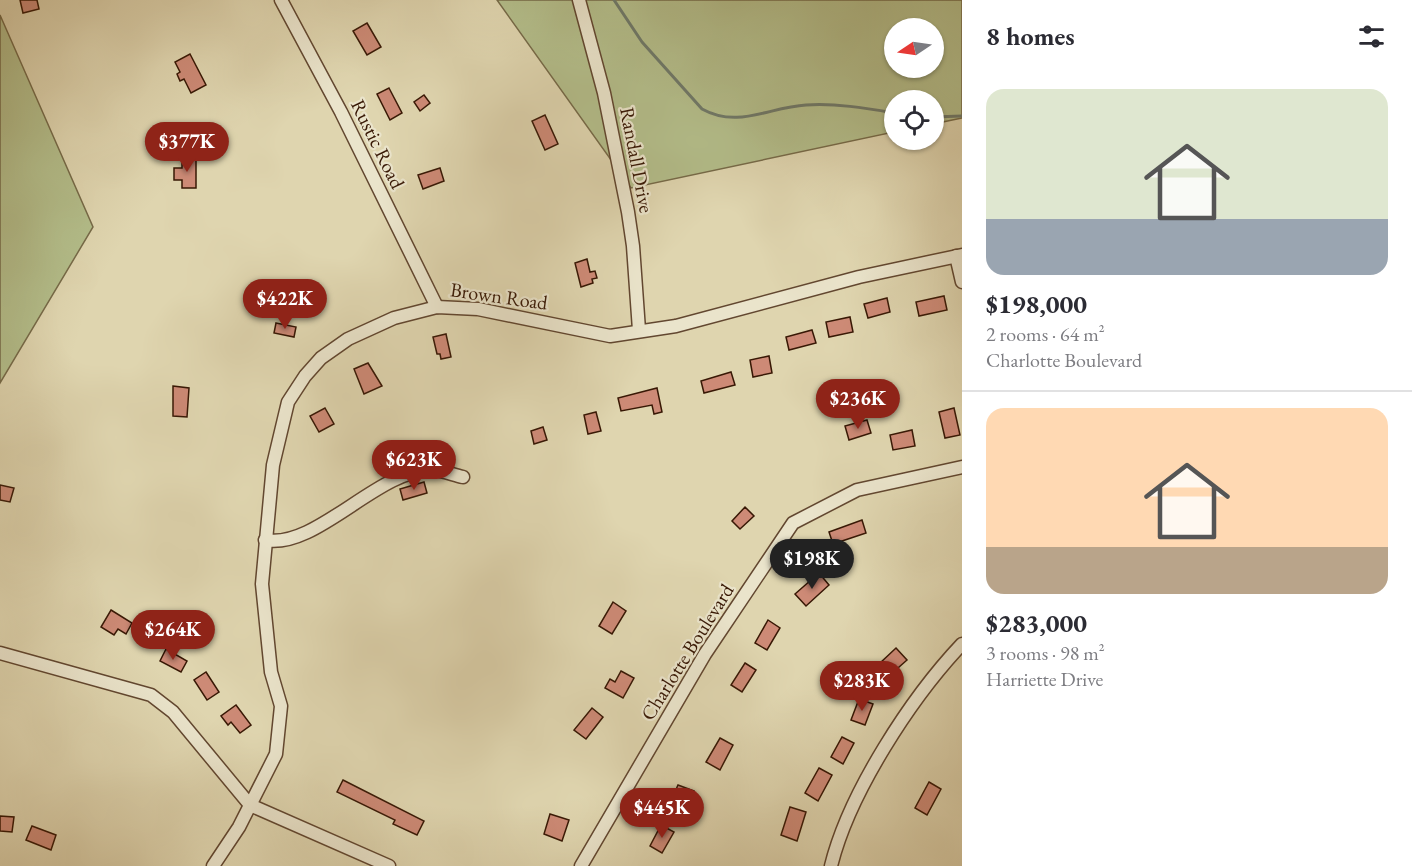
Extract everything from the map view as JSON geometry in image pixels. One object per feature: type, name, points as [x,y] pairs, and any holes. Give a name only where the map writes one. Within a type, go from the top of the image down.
[{"type":"street","name":"Rustic Road","points":[[281,0],[341,111],[437,307]]},
{"type":"street","name":"Randall Drive","points":[[579,0],[604,93],[628,212],[633,246],[639,330]]},
{"type":"street","name":"Brown Road","points":[[213,866],[250,805],[276,754],[281,706],[272,672],[262,584],[273,465],[288,402],[305,376],[321,358],[348,339],[394,318],[437,307],[478,309],[610,336],[676,326],[859,277],[959,256]]},
{"type":"street","points":[[959,256],[962,282]]},
{"type":"street","name":"Charlotte Boulevard","points":[[581,866],[705,654],[793,523],[857,490],[962,466]]},
{"type":"street","points":[[265,540],[276,543],[310,530],[340,514],[379,488],[412,473],[432,470],[463,477]]},
{"type":"street","points":[[831,866],[836,846],[877,762],[932,676],[962,644]]},
{"type":"street","points":[[0,653],[151,695],[173,712],[250,805],[389,866]]},
{"type":"green space","points":[[497,0],[962,0],[962,118],[944,122],[944,90],[884,90],[884,134],[631,188]]},
{"type":"green space","points":[[0,15],[93,227],[0,383]]},
{"type":"building","points":[[20,0],[37,0],[39,9],[23,13]]},
{"type":"building","points":[[367,23],[381,47],[367,55],[353,31]]},
{"type":"building","points":[[190,54],[206,85],[191,93],[184,79],[180,81],[177,74],[180,72],[175,62]]},
{"type":"building","points":[[389,88],[402,113],[390,120],[377,94]]},
{"type":"building","points":[[424,95],[430,103],[420,111],[414,102]]},
{"type":"building","points":[[545,115],[558,144],[545,150],[532,121]]},
{"type":"building","points":[[182,157],[196,157],[196,188],[182,188],[182,180],[174,180],[174,168],[182,168]]},
{"type":"building","points":[[440,168],[444,181],[423,189],[418,175]]},
{"type":"building","points":[[587,259],[590,272],[595,271],[597,278],[592,279],[593,283],[581,287],[575,263]]},
{"type":"building","points":[[944,296],[947,310],[919,316],[916,302]]},
{"type":"building","points":[[887,298],[890,312],[868,318],[864,304]]},
{"type":"building","points":[[850,317],[853,332],[829,337],[826,322]]},
{"type":"building","points":[[276,323],[296,327],[294,337],[274,333]]},
{"type":"building","points":[[812,330],[816,343],[789,350],[786,337]]},
{"type":"building","points":[[446,334],[451,357],[441,359],[440,354],[437,354],[433,337]]},
{"type":"building","points":[[769,356],[772,373],[753,377],[750,360]]},
{"type":"building","points":[[368,363],[382,386],[364,394],[354,369]]},
{"type":"building","points":[[731,372],[735,385],[704,393],[701,381]]},
{"type":"building","points":[[173,386],[189,388],[187,417],[173,416]]},
{"type":"building","points":[[657,388],[662,412],[654,414],[652,405],[621,411],[618,398]]},
{"type":"building","points":[[325,408],[334,424],[319,432],[310,416]]},
{"type":"building","points":[[954,408],[960,435],[945,438],[939,412]]},
{"type":"building","points":[[596,412],[601,431],[588,434],[584,415]]},
{"type":"building","points":[[867,420],[871,433],[849,440],[845,426]]},
{"type":"building","points":[[543,427],[547,440],[534,444],[531,431]]},
{"type":"building","points":[[912,430],[915,446],[893,450],[890,435]]},
{"type":"building","points":[[424,482],[427,493],[403,500],[400,489]]},
{"type":"building","points":[[0,485],[14,488],[10,502],[0,500]]},
{"type":"building","points":[[745,507],[754,516],[740,529],[732,521]]},
{"type":"building","points":[[862,520],[866,533],[833,544],[829,532]]},
{"type":"building","points":[[819,573],[829,585],[806,606],[795,594]]},
{"type":"building","points":[[613,602],[626,611],[612,634],[599,626]]},
{"type":"building","points":[[111,610],[132,623],[126,634],[118,629],[114,635],[101,627]]},
{"type":"building","points":[[768,620],[780,628],[767,650],[755,643]]},
{"type":"building","points":[[896,648],[907,660],[890,675],[879,664]]},
{"type":"building","points":[[166,649],[187,661],[181,672],[160,661]]},
{"type":"building","points":[[745,663],[756,670],[742,692],[731,685]]},
{"type":"building","points":[[621,671],[634,678],[623,698],[605,688],[610,679],[615,682]]},
{"type":"building","points":[[206,672],[219,692],[207,700],[194,680]]},
{"type":"building","points":[[859,699],[873,704],[865,725],[851,720]]},
{"type":"building","points":[[236,705],[251,725],[240,733],[231,722],[228,725],[221,716]]},
{"type":"building","points":[[592,708],[603,717],[586,739],[574,730]]},
{"type":"building","points":[[842,737],[854,743],[843,764],[831,757]]},
{"type":"building","points":[[720,738],[733,745],[720,770],[706,762]]},
{"type":"building","points":[[819,768],[832,775],[818,801],[805,793]]},
{"type":"building","points":[[343,780],[424,821],[417,835],[393,824],[395,820],[337,792]]},
{"type":"building","points":[[929,782],[941,789],[927,815],[915,808]]},
{"type":"building","points":[[678,785],[694,791],[683,817],[667,810]]},
{"type":"building","points":[[790,807],[806,812],[797,841],[781,835]]},
{"type":"building","points":[[550,814],[569,820],[562,841],[544,834]]},
{"type":"building","points":[[0,816],[14,817],[12,832],[0,831]]},
{"type":"building","points":[[661,825],[674,832],[662,853],[650,846]]},
{"type":"building","points":[[32,826],[56,835],[51,850],[26,840]]},
{"type":"waterway","points":[[614,0],[642,42],[702,109],[715,115],[741,117],[806,105],[850,106],[884,111]]},
{"type":"waterway","points":[[944,117],[962,116]]}]
